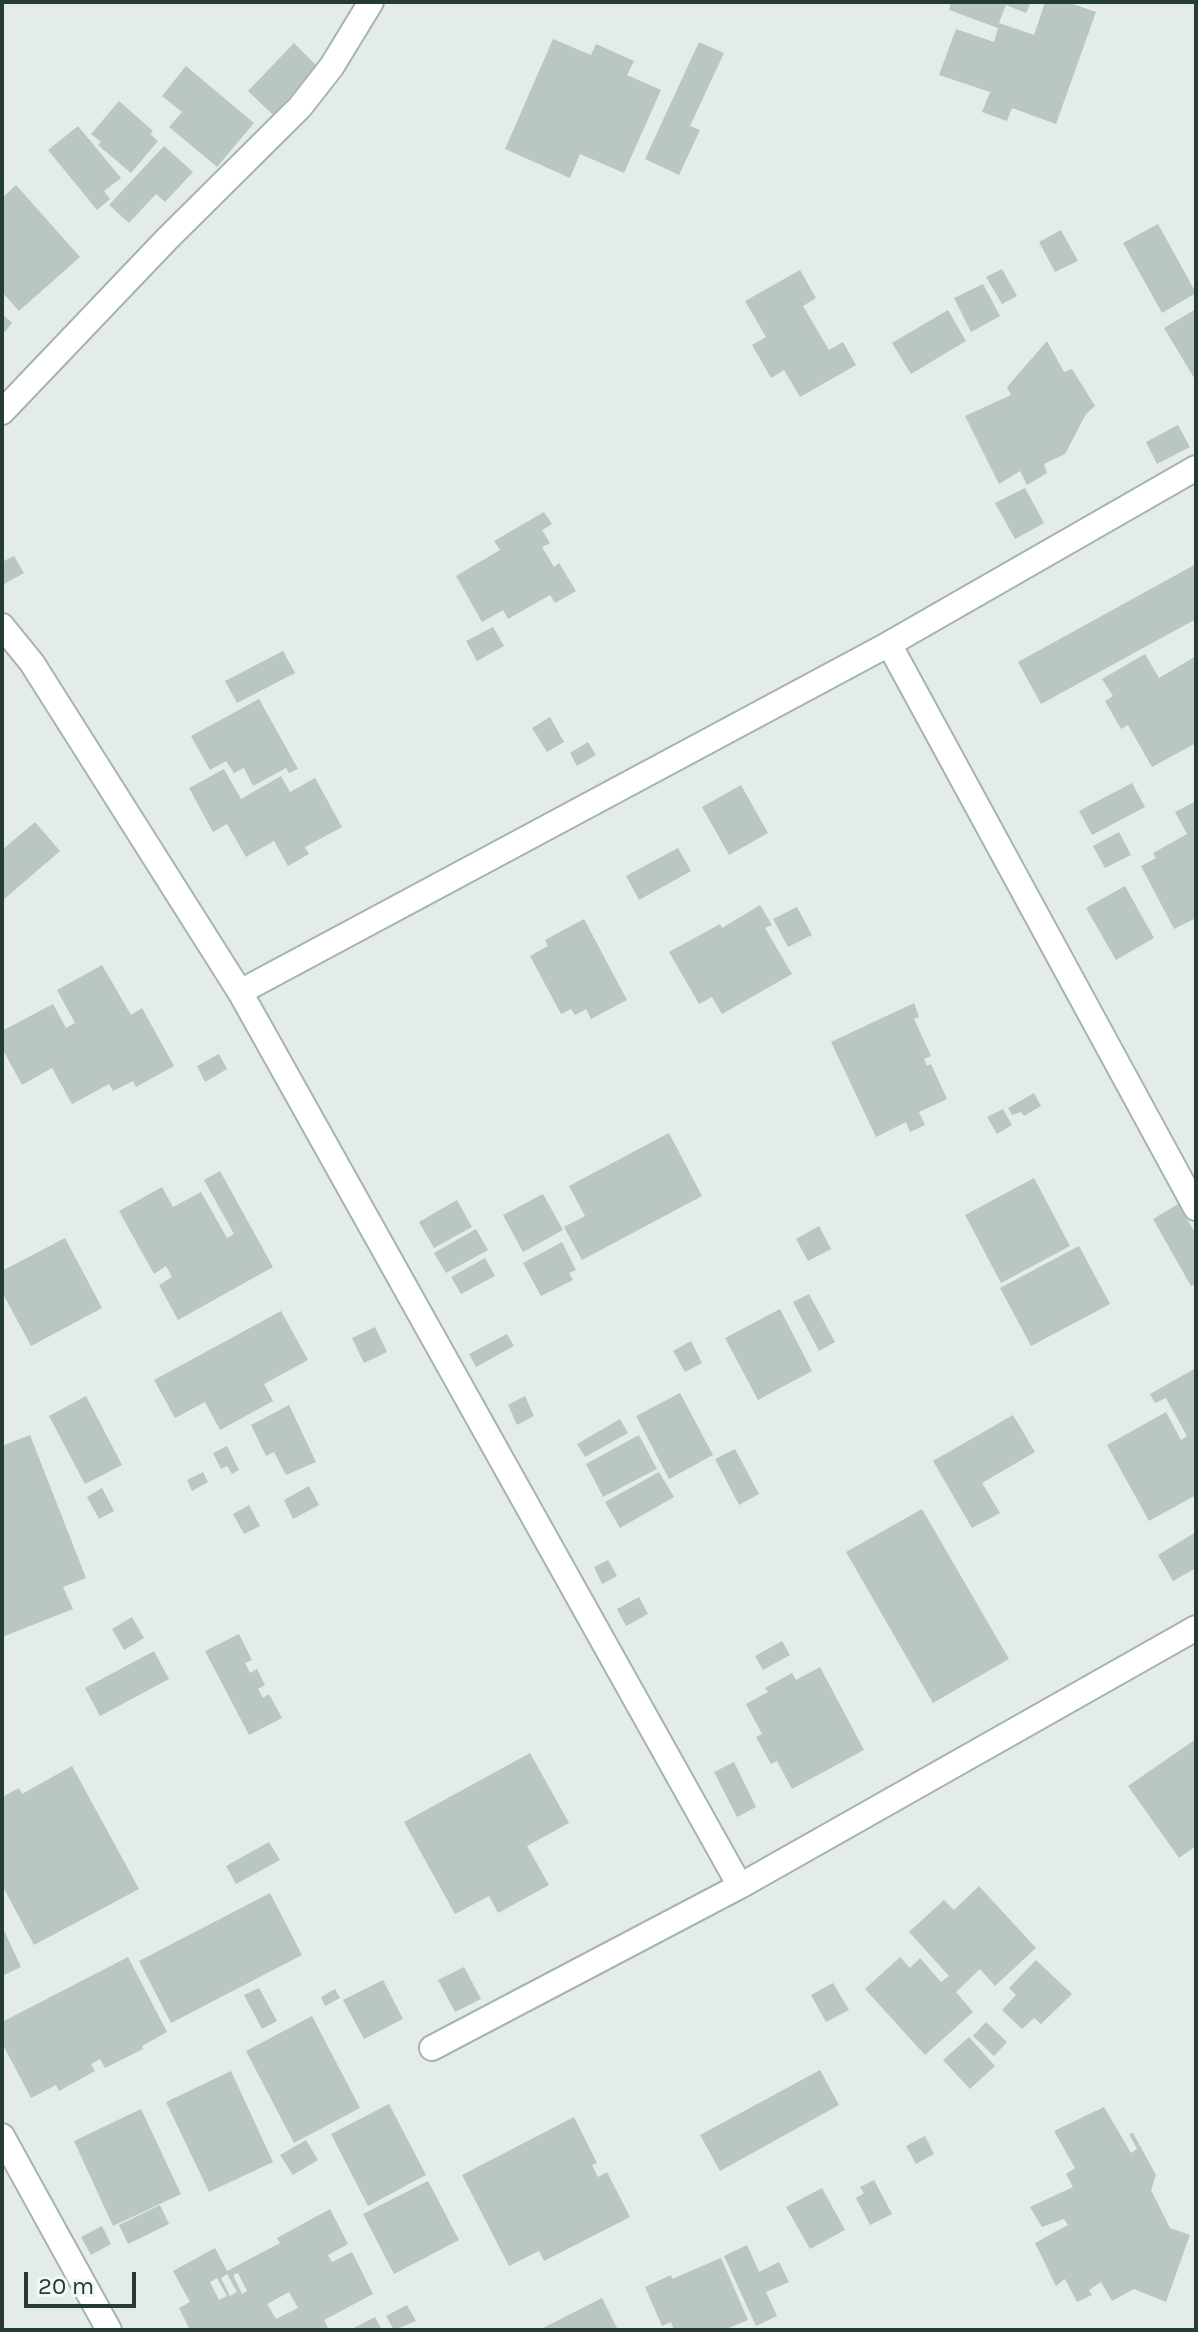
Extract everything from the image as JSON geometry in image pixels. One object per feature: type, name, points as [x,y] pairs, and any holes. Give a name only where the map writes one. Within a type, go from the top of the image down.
[{"type":"street","points":[[2,412],[167,239],[300,107],[332,66],[371,2]]},
{"type":"street","points":[[240,992],[889,644],[1196,468]]},
{"type":"street","points":[[2,626],[32,663],[240,992],[740,1886]]},
{"type":"street","points":[[889,644],[1196,1208]]},
{"type":"street","points":[[432,2048],[740,1886],[1196,1628]]},
{"type":"street","points":[[2,2136],[109,2330]]},
{"type":"building","points":[[951,2],[1031,2],[1026,13],[1006,5],[999,23],[1034,35],[1045,2],[1067,2],[1096,12],[1056,124],[1012,108],[1007,121],[982,112],[990,92],[939,75],[956,29],[994,42],[998,28],[949,10]]},
{"type":"building","points":[[553,39],[591,55],[596,44],[634,61],[627,75],[661,90],[624,173],[580,154],[570,178],[505,149]]},
{"type":"building","points":[[699,42],[724,53],[690,126],[700,130],[679,175],[645,159]]},
{"type":"building","points":[[294,43],[318,67],[273,115],[248,91]]},
{"type":"building","points":[[186,66],[254,123],[217,167],[169,127],[182,112],[162,96]]},
{"type":"building","points":[[119,101],[153,131],[150,134],[158,141],[131,173],[98,145],[101,142],[91,134]]},
{"type":"building","points":[[78,126],[121,178],[104,191],[110,199],[97,210],[48,150]]},
{"type":"building","points":[[164,146],[193,172],[165,202],[156,194],[129,223],[109,205]]},
{"type":"building","points":[[16,185],[80,257],[19,311],[2,292],[2,198]]},
{"type":"building","points":[[1158,224],[1196,293],[1162,313],[1123,243]]},
{"type":"building","points":[[1061,230],[1078,261],[1055,272],[1039,242]]},
{"type":"building","points":[[1002,269],[1017,296],[1002,304],[986,277]]},
{"type":"building","points":[[800,270],[816,298],[803,306],[829,350],[843,342],[856,365],[800,397],[784,370],[771,378],[752,345],[766,337],[745,301]]},
{"type":"building","points":[[983,284],[1000,316],[971,332],[954,298]]},
{"type":"building","points":[[1196,309],[1196,381],[1164,328]]},
{"type":"building","points":[[948,310],[966,341],[911,374],[892,343]]},
{"type":"building","points":[[2,314],[12,323],[2,335]]},
{"type":"building","points":[[1047,341],[1064,372],[1072,369],[1095,406],[1086,414],[1065,454],[1044,464],[1047,473],[1027,485],[1020,471],[999,484],[965,416],[1011,395],[1007,387]]},
{"type":"building","points":[[1178,425],[1190,447],[1157,464],[1146,442]]},
{"type":"building","points":[[1025,488],[1044,523],[1015,539],[995,503]]},
{"type":"building","points":[[544,512],[552,524],[542,530],[550,543],[542,547],[554,567],[559,563],[576,591],[555,603],[550,595],[508,619],[503,610],[482,622],[456,576],[500,550],[494,541]]},
{"type":"building","points":[[14,556],[24,573],[4,584],[2,562]]},
{"type":"building","points":[[1196,564],[1196,619],[1041,704],[1018,662]]},
{"type":"building","points":[[493,627],[504,646],[477,661],[466,641]]},
{"type":"building","points":[[283,651],[295,673],[237,703],[225,681]]},
{"type":"building","points":[[1145,654],[1159,678],[1196,656],[1196,743],[1152,767],[1128,725],[1121,729],[1105,701],[1113,696],[1102,679]]},
{"type":"building","points":[[259,699],[298,769],[289,773],[286,768],[253,786],[244,768],[234,773],[226,761],[210,770],[191,736]]},
{"type":"building","points":[[550,717],[564,742],[547,752],[532,728]]},
{"type":"building","points":[[588,742],[596,755],[577,766],[570,753]]},
{"type":"building","points":[[224,769],[241,799],[281,776],[290,792],[315,778],[342,827],[305,847],[309,854],[288,866],[274,841],[246,857],[227,824],[213,832],[189,788]]},
{"type":"building","points":[[1132,783],[1145,807],[1092,835],[1079,811]]},
{"type":"building","points":[[741,785],[768,833],[729,855],[702,807]]},
{"type":"building","points":[[1196,801],[1196,918],[1174,929],[1141,866],[1156,858],[1153,853],[1187,834],[1175,812]]},
{"type":"building","points":[[35,822],[60,851],[2,901],[2,850]]},
{"type":"building","points":[[1119,832],[1131,855],[1105,868],[1093,846]]},
{"type":"building","points":[[678,848],[691,871],[639,900],[626,876]]},
{"type":"building","points":[[1125,886],[1154,938],[1116,960],[1086,908]]},
{"type":"building","points":[[760,905],[772,925],[765,928],[792,974],[722,1014],[712,997],[699,1004],[669,952],[720,924],[722,928]]},
{"type":"building","points":[[797,907],[812,935],[788,947],[773,919]]},
{"type":"building","points":[[584,919],[627,1000],[591,1019],[586,1009],[575,1015],[571,1009],[561,1014],[530,956],[548,946],[545,940]]},
{"type":"building","points":[[102,965],[131,1015],[142,1008],[174,1066],[136,1087],[133,1081],[113,1091],[109,1084],[72,1104],[52,1068],[22,1085],[2,1048],[2,1031],[53,1004],[66,1028],[75,1023],[57,990]]},
{"type":"building","points":[[914,1003],[919,1017],[914,1019],[931,1056],[924,1059],[927,1066],[931,1064],[947,1099],[919,1112],[925,1125],[910,1132],[906,1122],[876,1137],[831,1042]]},
{"type":"building","points":[[219,1054],[227,1069],[205,1082],[197,1066]]},
{"type":"building","points":[[1034,1093],[1041,1106],[1024,1116],[1021,1112],[1012,1115],[1008,1108]]},
{"type":"building","points":[[1003,1109],[1012,1125],[997,1134],[987,1117]]},
{"type":"building","points":[[669,1133],[702,1196],[582,1260],[564,1227],[585,1216],[569,1186]]},
{"type":"building","points":[[220,1171],[273,1267],[178,1320],[159,1285],[172,1277],[166,1266],[154,1274],[119,1211],[162,1187],[173,1207],[201,1192],[227,1238],[234,1234],[204,1180]]},
{"type":"building","points":[[1034,1178],[1070,1246],[1001,1283],[965,1215]]},
{"type":"building","points":[[543,1194],[563,1230],[523,1252],[503,1215]]},
{"type":"building","points":[[457,1200],[472,1227],[434,1248],[419,1222]]},
{"type":"building","points":[[1178,1204],[1196,1234],[1196,1283],[1191,1286],[1153,1219]]},
{"type":"building","points":[[819,1226],[831,1249],[808,1261],[796,1239]]},
{"type":"building","points":[[476,1229],[488,1250],[446,1273],[434,1253]]},
{"type":"building","points":[[65,1238],[102,1308],[31,1346],[2,1292],[2,1271]]},
{"type":"building","points":[[562,1242],[576,1270],[569,1273],[573,1280],[541,1296],[523,1263]]},
{"type":"building","points":[[1079,1246],[1110,1304],[1031,1346],[1000,1288]]},
{"type":"building","points":[[485,1258],[495,1276],[461,1294],[451,1277]]},
{"type":"building","points":[[809,1294],[835,1342],[819,1351],[793,1302]]},
{"type":"building","points":[[780,1309],[812,1371],[758,1400],[725,1338]]},
{"type":"building","points":[[281,1311],[308,1360],[264,1384],[273,1401],[220,1430],[205,1402],[175,1418],[154,1380]]},
{"type":"building","points":[[375,1327],[387,1352],[364,1363],[352,1338]]},
{"type":"building","points":[[507,1334],[514,1346],[476,1367],[469,1354]]},
{"type":"building","points":[[691,1341],[702,1363],[685,1372],[673,1351]]},
{"type":"building","points":[[1196,1368],[1196,1495],[1149,1521],[1107,1445],[1166,1412],[1181,1440],[1187,1436],[1166,1398],[1155,1403],[1150,1394]]},
{"type":"building","points":[[680,1393],[713,1455],[669,1479],[636,1416]]},
{"type":"building","points":[[86,1396],[122,1465],[85,1484],[49,1416]]},
{"type":"building","points":[[525,1396],[534,1416],[517,1425],[508,1405]]},
{"type":"building","points":[[289,1405],[316,1462],[286,1475],[274,1452],[266,1456],[251,1425]]},
{"type":"building","points":[[1013,1415],[1035,1452],[982,1483],[1000,1513],[972,1528],[933,1461]]},
{"type":"building","points":[[620,1419],[628,1433],[585,1457],[577,1444]]},
{"type":"building","points":[[30,1435],[86,1578],[63,1587],[73,1609],[2,1637],[2,1446]]},
{"type":"building","points":[[639,1435],[657,1469],[603,1497],[586,1464]]},
{"type":"building","points":[[227,1446],[239,1470],[232,1474],[227,1466],[221,1469],[213,1453]]},
{"type":"building","points":[[735,1449],[759,1494],[739,1505],[715,1459]]},
{"type":"building","points":[[203,1472],[208,1482],[192,1491],[187,1480]]},
{"type":"building","points":[[659,1472],[674,1497],[620,1528],[605,1502]]},
{"type":"building","points":[[309,1486],[319,1505],[293,1519],[284,1500]]},
{"type":"building","points":[[102,1488],[114,1511],[99,1519],[87,1497]]},
{"type":"building","points":[[249,1505],[260,1526],[244,1534],[233,1514]]},
{"type":"building","points":[[922,1509],[1009,1659],[933,1703],[846,1552]]},
{"type":"building","points":[[1196,1532],[1196,1568],[1173,1581],[1158,1555]]},
{"type":"building","points":[[608,1560],[617,1576],[602,1584],[594,1567]]},
{"type":"building","points":[[639,1597],[648,1614],[626,1626],[617,1609]]},
{"type":"building","points":[[132,1617],[144,1638],[124,1650],[112,1629]]},
{"type":"building","points":[[239,1634],[252,1660],[245,1663],[250,1673],[257,1669],[265,1685],[258,1689],[263,1698],[269,1694],[282,1718],[249,1735],[205,1651]]},
{"type":"building","points":[[782,1641],[790,1655],[763,1670],[755,1656]]},
{"type":"building","points":[[154,1651],[169,1679],[100,1716],[85,1688]]},
{"type":"building","points":[[820,1667],[864,1750],[792,1789],[777,1761],[771,1764],[756,1737],[762,1734],[746,1704],[768,1692],[765,1688],[792,1673],[796,1680]]},
{"type":"building","points":[[1196,1739],[1196,1846],[1179,1858],[1128,1786]]},
{"type":"building","points":[[530,1753],[569,1823],[527,1846],[549,1885],[498,1913],[489,1896],[455,1914],[404,1822]]},
{"type":"building","points":[[734,1762],[756,1807],[737,1817],[714,1772]]},
{"type":"building","points":[[72,1766],[139,1889],[34,1945],[2,1885],[2,1797],[19,1788],[22,1794]]},
{"type":"building","points":[[269,1842],[280,1860],[236,1884],[226,1866]]},
{"type":"building","points":[[979,1886],[1036,1948],[995,1986],[980,1969],[956,1992],[973,2012],[925,2055],[865,1989],[900,1957],[910,1968],[920,1958],[941,1982],[949,1976],[909,1932],[944,1900],[954,1910]]},
{"type":"building","points":[[270,1893],[302,1955],[171,2023],[139,1961]]},
{"type":"building","points":[[2,1926],[21,1967],[2,1976]]},
{"type":"building","points":[[128,1957],[167,2032],[142,2046],[143,2049],[105,2068],[100,2059],[91,2064],[95,2071],[59,2091],[56,2085],[31,2098],[2,2043],[2,2022]]},
{"type":"building","points":[[1036,1960],[1072,1994],[1041,2024],[1034,2018],[1022,2029],[1002,2010],[1016,1995],[1009,1988]]},
{"type":"building","points":[[464,1967],[481,1999],[455,2012],[438,1980]]},
{"type":"building","points":[[383,1980],[403,2019],[364,2039],[343,2000]]},
{"type":"building","points":[[833,1983],[849,2010],[826,2022],[811,1995]]},
{"type":"building","points":[[259,1988],[277,2021],[262,2029],[244,1995]]},
{"type":"building","points":[[335,1989],[340,1998],[325,2006],[321,1997]]},
{"type":"building","points":[[312,2016],[360,2108],[294,2143],[246,2051]]},
{"type":"building","points":[[986,2022],[1007,2042],[994,2056],[973,2036]]},
{"type":"building","points":[[969,2037],[995,2066],[970,2089],[943,2060]]},
{"type":"building","points":[[820,2070],[839,2105],[720,2171],[700,2135]]},
{"type":"building","points":[[231,2071],[273,2162],[209,2192],[166,2102]]},
{"type":"building","points":[[389,2104],[426,2175],[368,2206],[331,2134]]},
{"type":"building","points":[[1104,2107],[1131,2153],[1137,2149],[1129,2134],[1133,2133],[1156,2175],[1151,2190],[1170,2228],[1190,2235],[1166,2302],[1134,2289],[1112,2301],[1101,2282],[1089,2290],[1092,2295],[1077,2302],[1065,2279],[1056,2286],[1035,2243],[1068,2225],[1064,2219],[1042,2227],[1030,2207],[1073,2187],[1066,2174],[1075,2168],[1054,2131]]},
{"type":"building","points":[[141,2109],[181,2194],[113,2226],[74,2141]]},
{"type":"building","points":[[574,2117],[597,2163],[592,2165],[598,2177],[607,2172],[630,2217],[544,2261],[539,2251],[509,2266],[462,2175]]},
{"type":"building","points":[[925,2136],[934,2154],[916,2164],[906,2146]]},
{"type":"building","points":[[306,2140],[318,2160],[293,2175],[280,2155]]},
{"type":"building","points":[[874,2180],[892,2214],[870,2225],[856,2198],[864,2193],[860,2187]]},
{"type":"building","points":[[428,2181],[459,2240],[394,2274],[363,2214]]},
{"type":"building","points":[[822,2188],[845,2230],[810,2249],[786,2207]]},
{"type":"building","points":[[160,2205],[169,2224],[128,2244],[119,2225]]},
{"type":"building","points":[[330,2209],[348,2244],[328,2255],[332,2262],[352,2252],[373,2294],[324,2320],[329,2330],[190,2330],[179,2308],[190,2302],[173,2271],[215,2248],[227,2271],[280,2243],[277,2238]],"holes":[[[238,2273],[247,2291],[242,2294],[233,2275]],[[227,2274],[237,2292],[230,2296],[221,2278]],[[217,2278],[227,2296],[219,2300],[210,2282]],[[289,2292],[298,2308],[276,2319],[267,2304]]]},
{"type":"building","points":[[102,2226],[111,2244],[91,2255],[81,2237]]},
{"type":"building","points":[[747,2245],[759,2272],[779,2262],[789,2282],[766,2292],[777,2316],[756,2326],[724,2256]]},
{"type":"building","points":[[721,2258],[748,2320],[724,2330],[674,2330],[671,2322],[662,2326],[645,2287]]},
{"type":"building","points":[[602,2298],[618,2330],[544,2330],[543,2328]]},
{"type":"building","points":[[407,2305],[416,2321],[394,2330],[386,2316]]},
{"type":"building","points":[[375,2317],[382,2330],[350,2330]]}]
